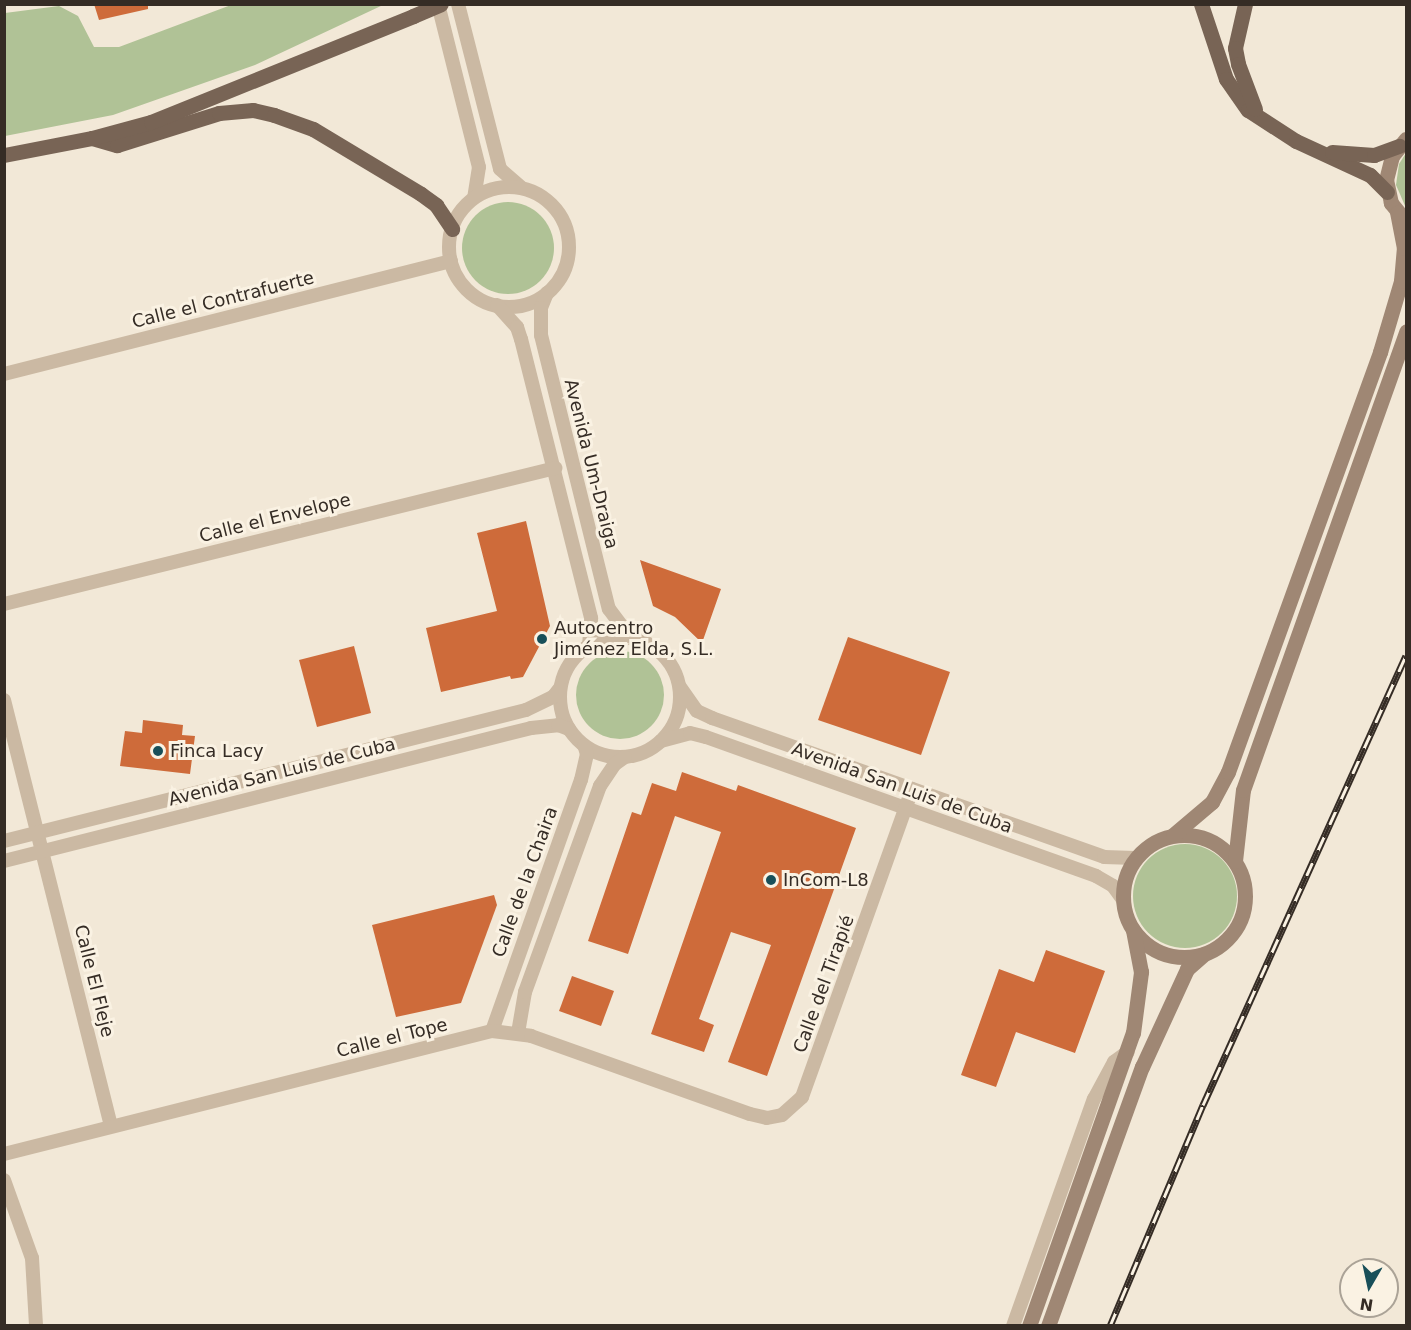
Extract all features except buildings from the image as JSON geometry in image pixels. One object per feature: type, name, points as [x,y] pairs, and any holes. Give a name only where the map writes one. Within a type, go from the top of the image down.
[{"type":"main road","points":[[4,155],[92,138],[151,122],[243,87],[440,4]]},
{"type":"main road","points":[[1202,4],[1226,79],[1248,110],[1266,123],[1370,175],[1387,192]]},
{"type":"main road","points":[[1245,4],[1237,30],[1238,64],[1252,105],[1266,123]]},
{"type":"main road","points":[[92,138],[117,145],[219,113],[253,110],[274,115],[312,129],[421,194],[436,205],[452,228]]},
{"type":"main road","points":[[1326,152],[1374,155],[1403,143]]},
{"type":"street","points":[[440,4],[479,167],[474,198],[452,228],[451,261],[468,290],[497,305],[524,305],[547,293],[563,272],[567,234],[556,210],[524,189],[500,169],[458,4]]},
{"type":"street","points":[[1173,835],[1212,802],[1228,772],[1376,363],[1401,281],[1404,248],[1402,217],[1387,192],[1388,168],[1403,143]]},
{"type":"street","points":[[474,198],[500,188],[524,189]]},
{"type":"street","name":"Calle el Contrafuerte","points":[[4,374],[451,261]]},
{"type":"street","name":"Avenida Um-Draiga","points":[[547,293],[542,308],[541,334],[609,609],[631,638]]},
{"type":"street","name":"Avenida Um-Draiga","points":[[497,305],[518,327],[591,618],[589,645]]},
{"type":"street","points":[[1235,861],[1243,790],[1407,331]]},
{"type":"street","name":"Calle el Envelope","points":[[4,604],[555,468]]},
{"type":"street","points":[[609,638],[631,638],[663,654],[680,687],[680,707],[673,726],[661,741],[644,752],[625,757],[603,754],[584,745],[569,729],[563,716],[560,688],[570,664],[589,645],[609,638]]},
{"type":"street","name":"Avenida San Luis de Cuba","points":[[680,687],[697,711],[712,718],[1104,857],[1135,858]]},
{"type":"street","name":"Avenida San Luis de Cuba","points":[[4,861],[40,843],[526,710],[553,698],[560,688]]},
{"type":"street","name":"Calle El Fleje","points":[[4,700],[111,1126]]},
{"type":"street","name":"Avenida San Luis de Cuba","points":[[4,841],[40,843],[531,728],[558,725],[569,729]]},
{"type":"street","name":"Avenida San Luis de Cuba","points":[[661,741],[690,733],[706,737],[1096,876],[1113,886],[1123,900]]},
{"type":"street","name":"Calle de la Chaira","points":[[492,1031],[581,780],[587,754],[584,745]]},
{"type":"street","name":"Calle de la Chaira","points":[[518,1033],[525,992],[600,786],[615,764],[625,757]]},
{"type":"street","name":"Calle del Tirapié","points":[[782,1115],[797,1106],[807,1086],[912,789]]},
{"type":"street","points":[[1029,1326],[1128,1052],[1140,994],[1133,930],[1123,900],[1128,871],[1135,858],[1159,839],[1173,835],[1208,839],[1235,861],[1242,875],[1245,907],[1231,936],[1204,954],[1187,969],[1142,1067],[1048,1326]]},
{"type":"street","points":[[1133,930],[1157,951],[1173,956],[1204,954]]},
{"type":"street","name":"Calle el Tope","points":[[4,1154],[492,1031],[518,1033],[750,1114],[766,1118],[782,1115]]},
{"type":"street","points":[[1013,1326],[1094,1099],[1114,1062],[1128,1052]]},
{"type":"street","points":[[4,1180],[32,1257],[36,1326]]},
{"type":"green space","points":[[231,5],[383,5],[255,65],[113,115],[5,136],[5,13],[59,6],[78,16],[94,47],[119,47]]},
{"type":"green space","points":[[1406,153],[1406,208],[1396,185],[1399,164]]},
{"type":"green space","points":[[508,202],[526,205],[541,215],[551,230],[554,248],[551,266],[541,281],[526,291],[508,294],[490,291],[475,281],[465,266],[462,248],[465,230],[475,215],[490,205]]},
{"type":"green space","points":[[611,651],[629,651],[645,658],[657,670],[664,686],[664,704],[657,720],[645,732],[629,739],[611,739],[595,732],[583,720],[576,704],[576,686],[583,670],[595,658]]},
{"type":"green space","points":[[1185,844],[1205,848],[1222,859],[1233,876],[1237,896],[1233,916],[1222,933],[1205,944],[1185,948],[1165,944],[1148,933],[1137,916],[1133,896],[1137,876],[1148,859],[1165,848]]},
{"type":"railway","points":[[1110,1326],[1203,1105],[1406,656]]},
{"type":"place","name":"Autocentro Jiménez Elda, S.L.","points":[[542,639]]},
{"type":"place","name":"Finca Lacy","points":[[158,751]]},
{"type":"place","name":"InCom-L8","points":[[771,880]]}]
